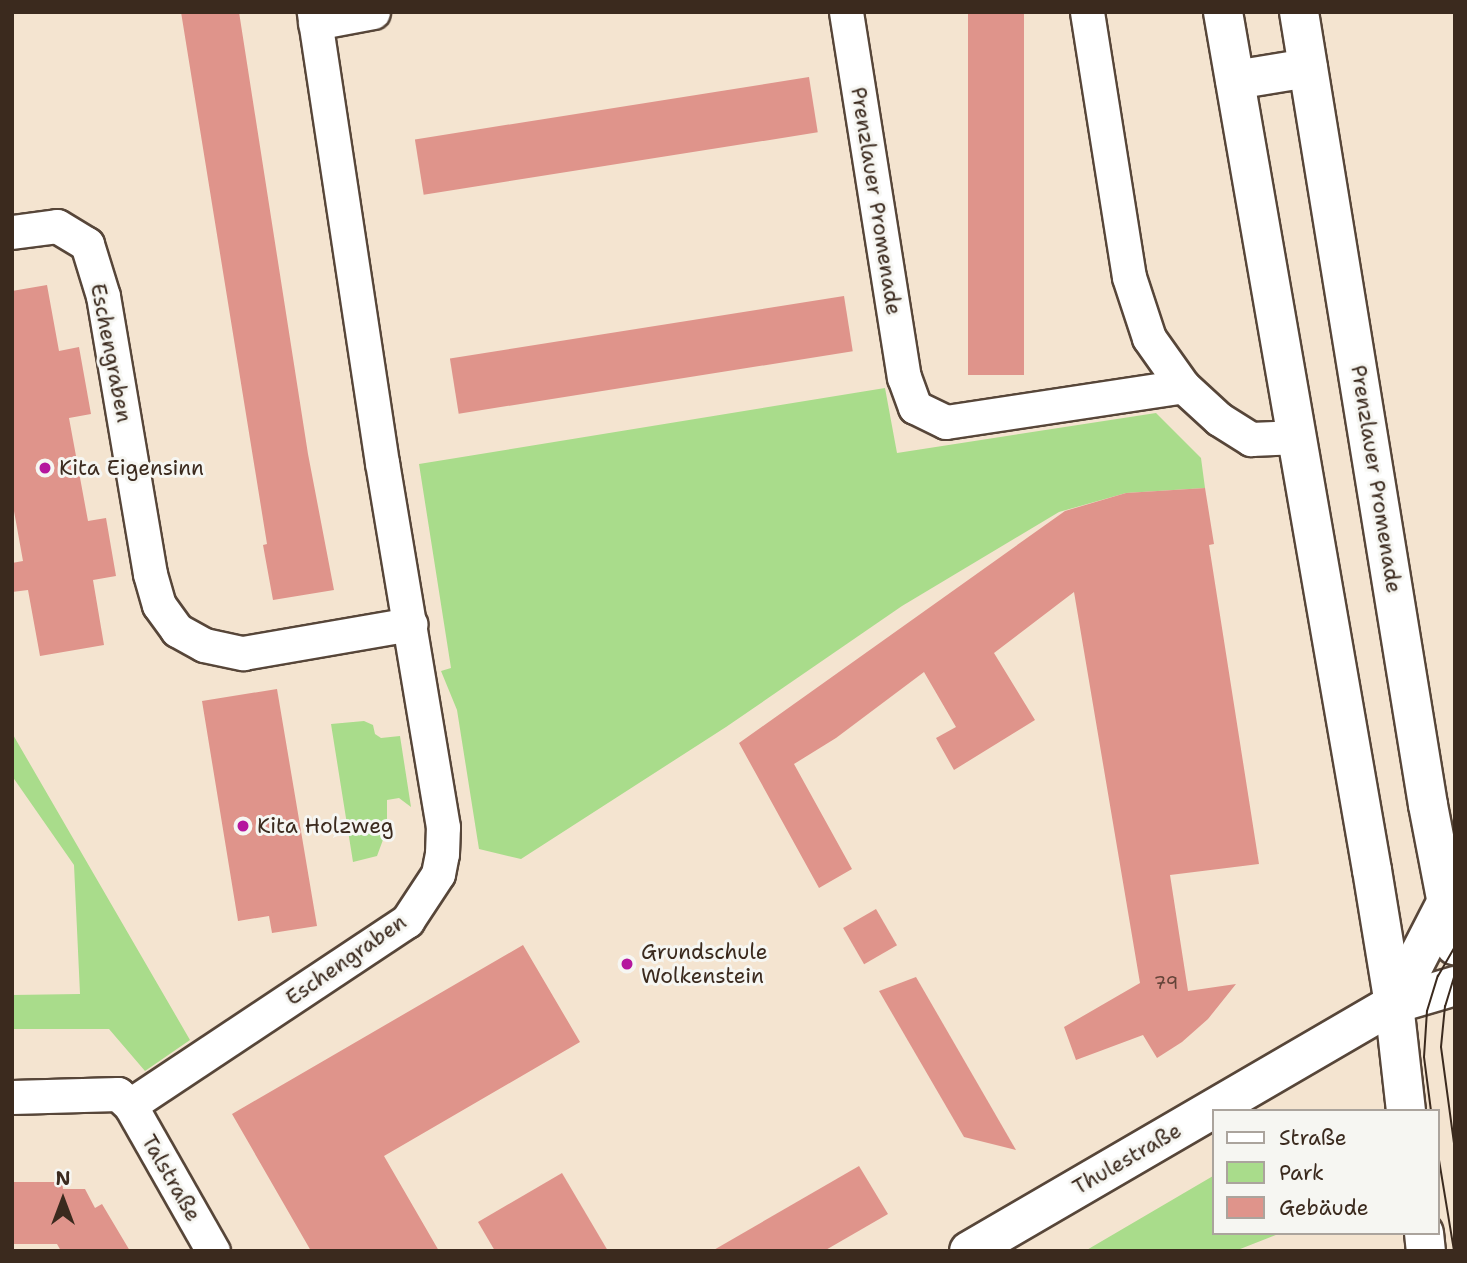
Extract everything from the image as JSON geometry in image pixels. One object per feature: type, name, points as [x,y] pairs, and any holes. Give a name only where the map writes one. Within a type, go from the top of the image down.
[{"type":"main road","points":[[1223,12],[1394,1004],[1406,1109]]},
{"type":"main road","name":"Prenzlauer Promenade","points":[[1299,12],[1428,805],[1451,898],[1455,945]]},
{"type":"main road","points":[[1235,80],[1308,68]]},
{"type":"main road","points":[[1394,1004],[1451,898]]},
{"type":"main road","name":"Thulestraße","points":[[1213,1109],[1394,1004],[1455,986]]},
{"type":"main road","name":"Thulestraße","points":[[969,1251],[1212,1110]]},
{"type":"street","points":[[314,18],[373,12]]},
{"type":"street","name":"Prenzlauer Promenade","points":[[846,12],[904,377],[915,407],[946,422],[1183,386]]},
{"type":"street","points":[[1087,12],[1129,277],[1149,338],[1183,386],[1219,419],[1251,439],[1298,437]]},
{"type":"street","name":"Eschengraben","points":[[130,1105],[407,921],[438,874],[443,827],[382,463],[314,18]]},
{"type":"street","name":"Eschengraben","points":[[12,232],[57,226],[87,244],[103,296],[150,575],[159,606],[177,630],[204,645],[243,653],[411,624]]},
{"type":"street","points":[[12,1097],[118,1094],[130,1105]]},
{"type":"street","name":"Talstraße","points":[[130,1105],[213,1251]]},
{"type":"green space","points":[[885,388],[897,453],[1156,413],[1201,458],[1205,488],[1126,493],[1059,512],[902,606],[726,727],[521,859],[479,849],[457,710],[441,671],[451,668],[419,464]]},
{"type":"green space","points":[[364,721],[373,725],[375,734],[381,738],[400,736],[411,807],[399,798],[387,800],[387,829],[377,856],[353,862],[331,724]]},
{"type":"green space","points":[[12,733],[190,1040],[145,1071],[109,1029],[12,1029],[12,995],[80,994],[74,865],[12,776]]},
{"type":"green space","points":[[1212,1177],[1212,1235],[1276,1235],[1235,1251],[1085,1251]]},
{"type":"building","points":[[181,12],[239,12],[308,454],[334,590],[273,600],[263,545],[267,544]]},
{"type":"building","points":[[968,12],[1024,12],[1024,375],[968,375]]},
{"type":"building","points":[[809,77],[818,132],[424,195],[415,139]]},
{"type":"building","name":"Kita Eigensinn","points":[[47,285],[59,351],[79,347],[91,414],[69,418],[88,521],[106,518],[116,576],[93,580],[104,645],[40,656],[28,590],[12,592],[12,563],[23,561],[12,500],[12,291]]},
{"type":"building","points":[[844,296],[853,351],[459,414],[450,358]]},
{"type":"building","points":[[1205,488],[1214,544],[1209,545],[1259,864],[1170,875],[1188,991],[1236,984],[1208,1019],[1182,1042],[1157,1058],[1143,1035],[1076,1060],[1064,1027],[1140,983],[1074,592],[994,653],[1035,720],[954,770],[936,738],[956,727],[924,672],[836,738],[794,764],[852,869],[819,888],[739,743],[1065,511],[1126,493]]},
{"type":"building","points":[[277,689],[317,926],[272,933],[269,916],[238,921],[202,701]]},
{"type":"building","points":[[876,909],[897,945],[864,964],[843,928]]},
{"type":"building","points":[[523,945],[580,1042],[384,1156],[439,1251],[311,1251],[232,1114]]},
{"type":"building","points":[[916,977],[1016,1150],[964,1137],[879,991]]},
{"type":"building","points":[[859,1166],[888,1214],[824,1251],[712,1251]]},
{"type":"building","points":[[562,1173],[608,1251],[495,1251],[478,1222]]},
{"type":"building","points":[[12,1182],[62,1182],[63,1189],[85,1189],[95,1208],[102,1204],[130,1251],[61,1251],[57,1244],[12,1244]]},
{"type":"tram line","points":[[1431,1109],[1424,1057],[1427,1011],[1438,976],[1455,946]]},
{"type":"tram line","points":[[1455,974],[1445,1006],[1441,1047],[1455,1151]]},
{"type":"tram line","points":[[1439,1160],[1454,1251]]},
{"type":"place","name":"Kita Eigensinn","points":[[45,468]]},
{"type":"place","name":"Kita Holzweg","points":[[243,826]]},
{"type":"place","name":"Grundschule Wolkenstein","points":[[627,964]]}]
